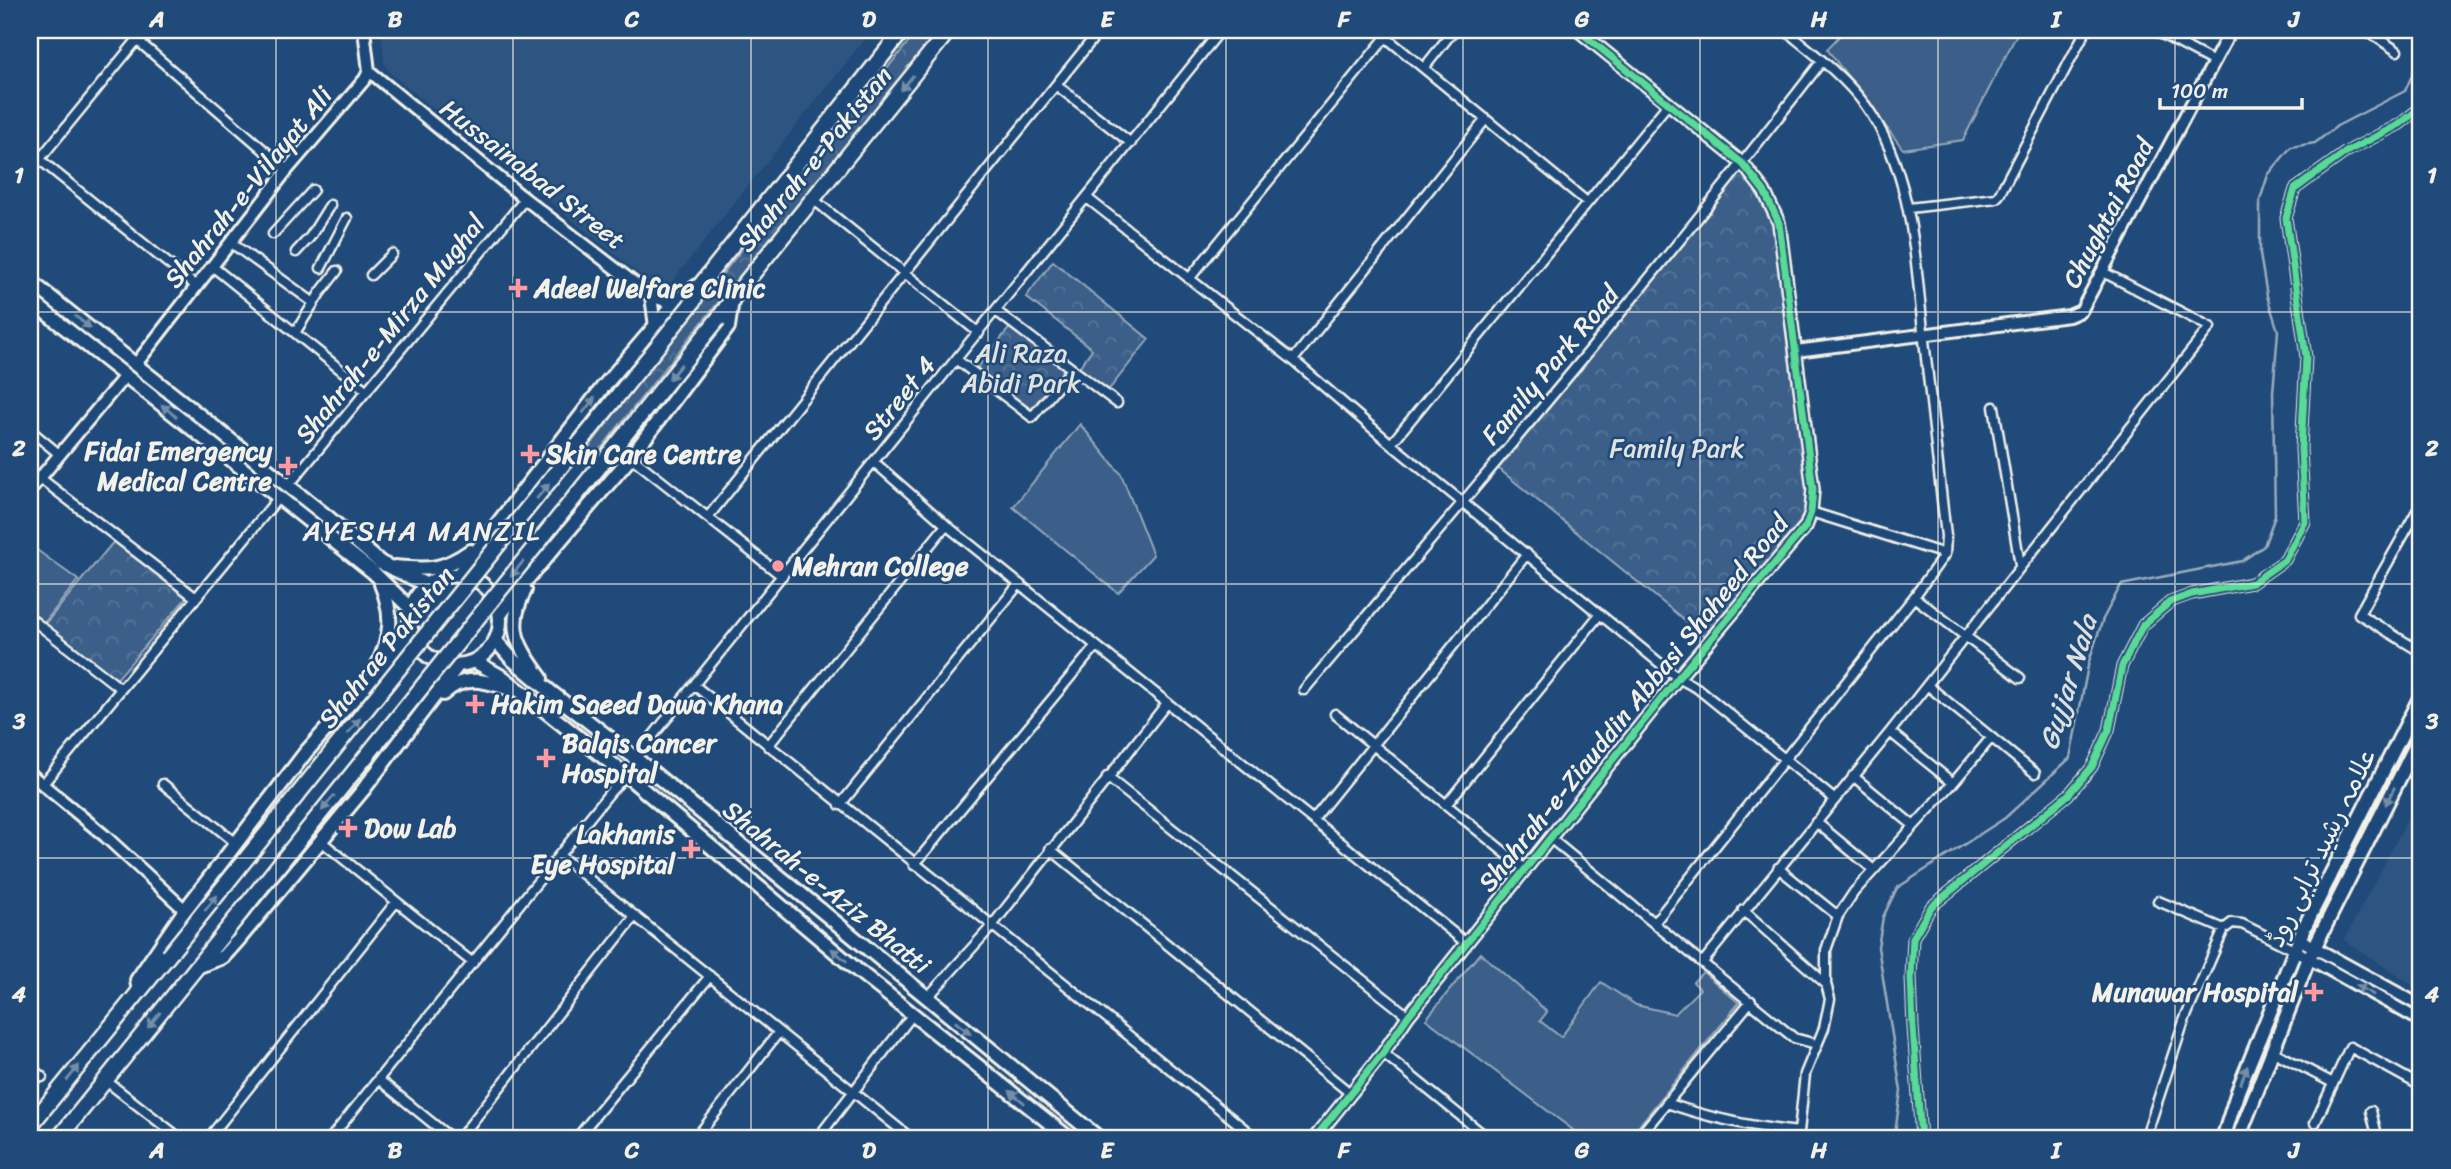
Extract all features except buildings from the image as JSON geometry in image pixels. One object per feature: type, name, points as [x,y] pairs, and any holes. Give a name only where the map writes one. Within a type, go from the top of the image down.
[{"type":"highway","name":"Shahrah-e-Pakistan","points":[[693,302],[702,283],[903,30]]},
{"type":"highway","name":"Shahrah-e-Pakistan","points":[[718,319],[949,30]]},
{"type":"highway","name":"Shahrae Pakistan","points":[[139,992],[693,302]]},
{"type":"highway","name":"Shahrae Pakistan","points":[[196,967],[718,319]]},
{"type":"highway","points":[[58,1139],[196,967]]},
{"type":"highway","points":[[30,1126],[139,992]]},
{"type":"main road","points":[[30,281],[387,567],[426,585]]},
{"type":"main road","points":[[457,575],[603,387],[674,304],[702,283]]},
{"type":"main road","points":[[500,615],[631,457],[728,327],[733,298]]},
{"type":"main road","points":[[30,300],[279,497],[378,578],[411,609]]},
{"type":"main road","points":[[552,693],[520,646],[516,637],[514,614],[526,589],[578,520]]},
{"type":"main road","points":[[387,567],[427,570],[437,568],[462,557],[481,543]]},
{"type":"main road","points":[[457,575],[468,577],[486,587],[494,595],[500,615],[500,629],[496,641],[483,656],[458,665],[445,664],[422,651],[411,628],[411,609],[426,585],[441,577],[457,575]]},
{"type":"main road","points":[[373,677],[390,634],[386,598],[378,578]]},
{"type":"main road","points":[[139,992],[137,980],[185,911],[306,752],[395,653],[411,628]]},
{"type":"main road","name":"Shahrah-e-Aziz Bhatti","points":[[496,641],[513,660],[552,693],[1100,1139]]},
{"type":"main road","name":"Shahrah-e-Aziz Bhatti","points":[[474,661],[504,678],[626,775],[857,970],[1070,1139]]},
{"type":"main road","points":[[196,967],[223,957],[321,841],[458,665]]},
{"type":"main road","points":[[415,721],[450,687],[466,681],[485,681],[523,693]]},
{"type":"main road","name":"علامہ رشید ترابی روڈ","points":[[2223,1139],[2238,1091],[2297,944],[2421,696]]},
{"type":"main road","name":"علامہ رشید ترابی روڈ","points":[[2238,1139],[2312,952],[2421,735]]},
{"type":"street","points":[[136,30],[137,40],[288,170]]},
{"type":"street","points":[[364,30],[369,71]]},
{"type":"street","points":[[708,517],[1100,30]]},
{"type":"street","name":"Street 4","points":[[635,758],[1221,30]]},
{"type":"street","points":[[1377,30],[1587,202]]},
{"type":"street","points":[[1424,68],[1454,30]]},
{"type":"street","name":"Shahrah-e-Ziauddin Abbasi Shaheed Road","points":[[1314,1139],[1549,838],[1678,678],[1806,526],[1811,512],[1813,489],[1779,222],[1764,191],[1743,164],[1578,30]]},
{"type":"street","points":[[1654,923],[1914,597],[1945,554],[1946,536],[1909,208],[1887,145],[1867,108],[1847,83],[1785,30]]},
{"type":"street","points":[[1909,208],[1996,198],[1999,195],[2086,30]]},
{"type":"street","points":[[2154,30],[2214,62]]},
{"type":"street","name":"Chughtai Road","points":[[1796,351],[2069,316],[2081,311],[2231,30]]},
{"type":"street","points":[[2366,30],[2397,51]]},
{"type":"street","points":[[1189,279],[1386,37]]},
{"type":"street","points":[[30,171],[137,40]]},
{"type":"street","name":"Family Park Road","points":[[1304,690],[1743,164],[1822,61]]},
{"type":"street","name":"Shahrah-e-Vilayat Ali","points":[[136,364],[230,242],[369,71]]},
{"type":"street","name":"Hussainabad Street","points":[[369,71],[525,199],[651,296],[674,304]]},
{"type":"street","points":[[1056,85],[1131,143]]},
{"type":"street","points":[[1391,444],[1668,104]]},
{"type":"street","points":[[1921,1139],[1911,977],[1913,938],[1931,907],[2068,795],[2092,767],[2109,730],[2122,666],[2143,625],[2169,602],[2192,594],[2252,583],[2286,560],[2305,522],[2301,449],[2306,357],[2286,218],[2295,189],[2346,152],[2400,124],[2421,107]]},
{"type":"street","points":[[1293,360],[1486,119]]},
{"type":"street","points":[[39,159],[196,286]]},
{"type":"street","points":[[273,234],[313,190]]},
{"type":"street","points":[[1087,198],[1293,360],[1391,444],[1678,678],[1697,688],[1834,799]]},
{"type":"street","name":"Shahrah-e-Mirza Mughal","points":[[288,486],[525,199]]},
{"type":"street","points":[[813,199],[979,333]]},
{"type":"street","points":[[296,252],[310,237],[330,205]]},
{"type":"street","points":[[321,268],[346,218]]},
{"type":"street","points":[[230,242],[314,303]]},
{"type":"street","points":[[371,275],[392,254]]},
{"type":"street","points":[[212,266],[367,391]]},
{"type":"street","points":[[295,333],[337,271]]},
{"type":"street","points":[[1703,962],[1890,732],[2210,327],[2103,272]]},
{"type":"street","points":[[651,296],[656,327]]},
{"type":"street","points":[[996,312],[1117,403]]},
{"type":"street","points":[[957,360],[1031,417],[1072,369]]},
{"type":"street","points":[[30,490],[125,376]]},
{"type":"street","points":[[1994,407],[2020,565]]},
{"type":"street","points":[[30,430],[59,454]]},
{"type":"street","points":[[631,457],[782,576]]},
{"type":"street","points":[[874,462],[946,525],[1466,943]]},
{"type":"street","points":[[40,478],[196,598]]},
{"type":"street","points":[[43,784],[279,497]]},
{"type":"street","points":[[2421,504],[2359,614],[2421,652]]},
{"type":"street","points":[[1811,512],[1945,554]]},
{"type":"street","points":[[768,746],[946,525]]},
{"type":"street","points":[[1313,820],[1527,554]]},
{"type":"street","points":[[840,804],[1019,584]]},
{"type":"street","points":[[1914,597],[2020,678]]},
{"type":"street","points":[[1446,805],[1600,614]]},
{"type":"street","points":[[30,618],[121,690]]},
{"type":"street","points":[[914,864],[1096,646]]},
{"type":"street","points":[[694,685],[1256,1139]]},
{"type":"street","points":[[1927,685],[2035,773]]},
{"type":"street","points":[[927,998],[991,927],[1167,703]]},
{"type":"street","points":[[1335,714],[1525,869]]},
{"type":"street","points":[[1890,732],[1953,783]]},
{"type":"street","points":[[1667,1103],[1708,1118],[1751,1127],[1799,1132],[1805,1074],[1824,1028],[1830,999],[1826,984],[1826,950],[1838,916],[1854,892],[1991,738]]},
{"type":"street","points":[[30,774],[105,836],[185,911]]},
{"type":"street","points":[[330,1139],[626,775]]},
{"type":"street","points":[[1853,776],[1914,827]]},
{"type":"street","points":[[1107,777],[1408,1016]]},
{"type":"street","points":[[163,784],[237,844]]},
{"type":"street","points":[[1816,822],[1874,870]]},
{"type":"street","points":[[1549,838],[1794,1038],[1816,1044]]},
{"type":"street","points":[[321,841],[472,963]]},
{"type":"street","points":[[1050,849],[1350,1093]]},
{"type":"street","points":[[559,855],[912,1139]]},
{"type":"street","points":[[1778,868],[1838,916]]},
{"type":"street","points":[[2158,901],[2224,929]]},
{"type":"street","points":[[208,1139],[396,902]]},
{"type":"street","points":[[1743,910],[1826,984]]},
{"type":"street","points":[[459,1139],[635,916]]},
{"type":"street","points":[[2145,1139],[2184,1021],[2224,929],[2232,923],[2242,924],[2297,944],[2421,1006]]},
{"type":"street","points":[[2312,952],[2421,1021]]},
{"type":"street","points":[[576,1139],[710,976]]},
{"type":"street","points":[[1637,1139],[1751,1002]]},
{"type":"street","points":[[817,1139],[913,1014]]},
{"type":"street","points":[[695,1139],[779,1032]]},
{"type":"street","points":[[2315,1123],[2350,1047],[2421,1086]]},
{"type":"street","points":[[2272,1051],[2333,1083]]},
{"type":"street","points":[[1382,1052],[1489,1139]]},
{"type":"street","points":[[30,1067],[42,1077]]},
{"type":"street","points":[[378,1079],[452,1139]]},
{"type":"street","points":[[105,1080],[181,1139]]},
{"type":"street","points":[[2371,1111],[2378,1139]]},
{"type":"shaded area","points":[[381,30],[872,30],[663,293],[391,74],[384,63]]},
{"type":"shaded area","points":[[2421,794],[2421,991],[2344,940]]},
{"type":"green space","points":[[918,30],[941,30],[592,460],[584,454],[695,308]]},
{"type":"green space","points":[[1845,30],[2019,30],[1963,140],[1903,149],[1827,49]]},
{"type":"green space","name":"Family Park","points":[[1743,164],[1779,223],[1811,512],[1709,640],[1494,465]]},
{"type":"green space","points":[[1053,261],[1149,339],[1107,392],[1078,369],[1092,349],[1026,297]]},
{"type":"green space","name":"Ali Raza Abidi Park","points":[[1011,326],[1065,369],[1032,411],[977,368]]},
{"type":"green space","points":[[1080,424],[1121,474],[1153,555],[1118,593],[1013,507]]},
{"type":"green space","points":[[115,540],[188,596],[117,679],[44,625]]},
{"type":"green space","points":[[30,545],[78,580],[44,623],[30,612]]},
{"type":"green space","points":[[1480,953],[1547,1012],[1540,1021],[1561,1037],[1601,982],[1636,1005],[1675,1014],[1700,989],[1693,982],[1703,972],[1739,1003],[1628,1139],[1585,1139],[1426,1019]]},
{"type":"waterway","name":"Gujjar Nala","points":[[1894,1139],[1901,1091],[1878,947],[1883,917],[1897,888],[2005,818],[2070,758],[2089,661],[2103,619],[2121,585],[2242,561],[2264,546],[2275,516],[2273,392],[2278,331],[2267,296],[2260,254],[2260,200],[2268,175],[2291,147],[2315,143],[2337,126],[2405,91],[2421,55]]},
{"type":"cycle path","points":[[1314,1139],[1383,1053],[1408,1016],[1678,678],[1806,526],[1811,512],[1813,489],[1779,223],[1764,191],[1743,164],[1578,30]]},
{"type":"cycle path","points":[[1921,1139],[1911,977],[1913,938],[1931,907],[2068,795],[2092,767],[2109,730],[2122,666],[2143,625],[2170,602],[2192,594],[2252,583],[2285,560],[2305,522],[2301,449],[2306,357],[2286,218],[2295,189],[2346,152],[2400,124],[2421,107]]},
{"type":"place","name":"Adeel Welfare Clinic","points":[[518,288]]},
{"type":"place","name":"Skin Care Centre","points":[[530,454]]},
{"type":"place","name":"Fidai Emergency Medical Centre","points":[[288,466]]},
{"type":"place","name":"Mehran College","points":[[778,566]]},
{"type":"place","name":"Hakim Saeed Dawa Khana","points":[[475,704]]},
{"type":"place","name":"Balqis Cancer Hospital","points":[[546,758]]},
{"type":"place","name":"Dow Lab","points":[[348,828]]},
{"type":"place","name":"Lakhanis Eye Hospital","points":[[691,849]]},
{"type":"place","name":"Munawar Hospital","points":[[2314,992]]},
{"type":"district","name":"AYESHA MANZIL","points":[[422,530]]}]
